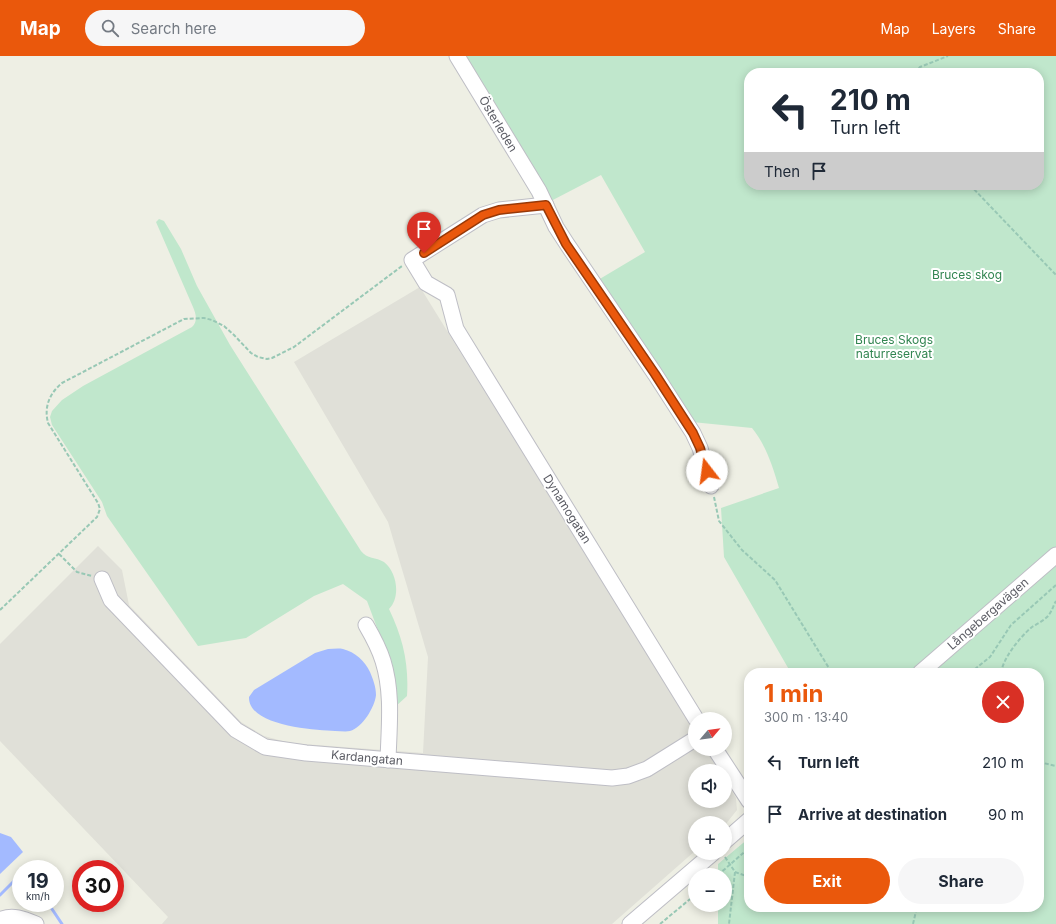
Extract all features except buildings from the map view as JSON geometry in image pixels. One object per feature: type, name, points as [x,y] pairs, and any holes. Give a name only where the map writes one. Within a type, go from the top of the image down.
[{"type":"street","name":"Österleden","points":[[457,56],[542,198]]},
{"type":"street","points":[[412,260],[483,215],[542,198],[556,226],[693,433],[700,448],[711,486]]},
{"type":"street","name":"Dynamogatan","points":[[412,260],[426,283],[447,295],[456,329],[692,712]]},
{"type":"street","name":"Långebergavägen","points":[[926,668],[1056,555]]},
{"type":"street","name":"Kardangatan","points":[[102,579],[111,600],[236,730],[265,747],[388,760],[612,778],[628,776],[647,769],[688,743]]},
{"type":"street","points":[[366,625],[384,662],[390,698],[388,760]]},
{"type":"street","points":[[720,756],[744,793]]},
{"type":"street","points":[[732,835],[744,824]]},
{"type":"street","points":[[630,924],[704,860]]},
{"type":"street","points":[[0,920],[16,917],[36,924]]},
{"type":"path","points":[[919,68],[948,56]]},
{"type":"path","points":[[975,190],[1056,276]]},
{"type":"path","points":[[0,610],[98,517],[100,509],[48,423],[46,414],[50,397],[55,389],[62,383],[184,319],[204,318],[212,320],[224,326],[251,354],[266,359],[272,358],[294,347],[396,270],[412,260]]},
{"type":"path","points":[[711,486],[719,521],[742,550],[775,580],[829,668]]},
{"type":"path","points":[[59,554],[77,572],[102,579]]},
{"type":"path","points":[[976,668],[990,657],[1011,625],[1056,585]]},
{"type":"path","points":[[1002,668],[1022,636],[1033,626],[1046,618],[1056,601]]},
{"type":"path","points":[[1044,763],[1056,766]]},
{"type":"path","points":[[726,868],[744,852]]},
{"type":"path","points":[[727,860],[735,872],[744,875]]},
{"type":"path","points":[[729,924],[735,872]]},
{"type":"path","points":[[660,924],[688,900]]},
{"type":"path","points":[[913,924],[917,912]]},
{"type":"shaded area","points":[[420,287],[688,721],[688,756],[710,756],[715,764],[688,764],[688,808],[732,808],[732,791],[736,798],[737,810],[732,816],[688,816],[688,857],[612,924],[162,924],[168,917],[124,871],[124,860],[114,860],[0,741],[0,644],[98,546],[122,570],[129,605],[241,722],[264,736],[290,743],[423,753],[428,657],[388,522],[294,362]]},
{"type":"green space","name":"Bruces Skogs naturreservat","points":[[459,56],[1056,56],[1056,924],[718,924],[718,912],[732,912],[732,868],[718,868],[718,864],[723,860],[732,860],[732,852],[744,842],[744,912],[1044,912],[1044,668],[788,668],[724,557],[721,508],[779,488],[772,464],[765,449],[752,428],[692,422],[598,280],[645,252],[601,175],[549,202]]},
{"type":"green space","points":[[159,219],[164,221],[181,249],[197,286],[230,345],[361,551],[369,557],[384,562],[392,572],[396,585],[396,591],[393,604],[389,609],[398,630],[404,651],[407,673],[407,696],[395,707],[388,657],[367,601],[343,584],[314,596],[246,638],[198,646],[107,516],[102,502],[52,425],[50,417],[52,411],[62,400],[83,386],[194,325],[196,320],[195,312],[156,222]]},
{"type":"water","points":[[328,649],[341,649],[352,652],[368,668],[371,675],[376,695],[375,700],[367,716],[359,726],[350,731],[298,727],[270,720],[259,714],[252,707],[249,697],[254,690],[315,653]]},
{"type":"water","points":[[0,833],[11,837],[23,852],[15,860],[12,860],[12,863],[0,874]]},
{"type":"waterway","points":[[0,895],[12,883]]},
{"type":"waterway","points":[[54,912],[62,924]]},
{"type":"route","points":[[424,253],[483,215],[499,210],[546,205],[566,244],[655,374],[693,433],[703,456],[707,471]]},
{"type":"park label","name":"Bruces skog","points":[[967,275]]}]
